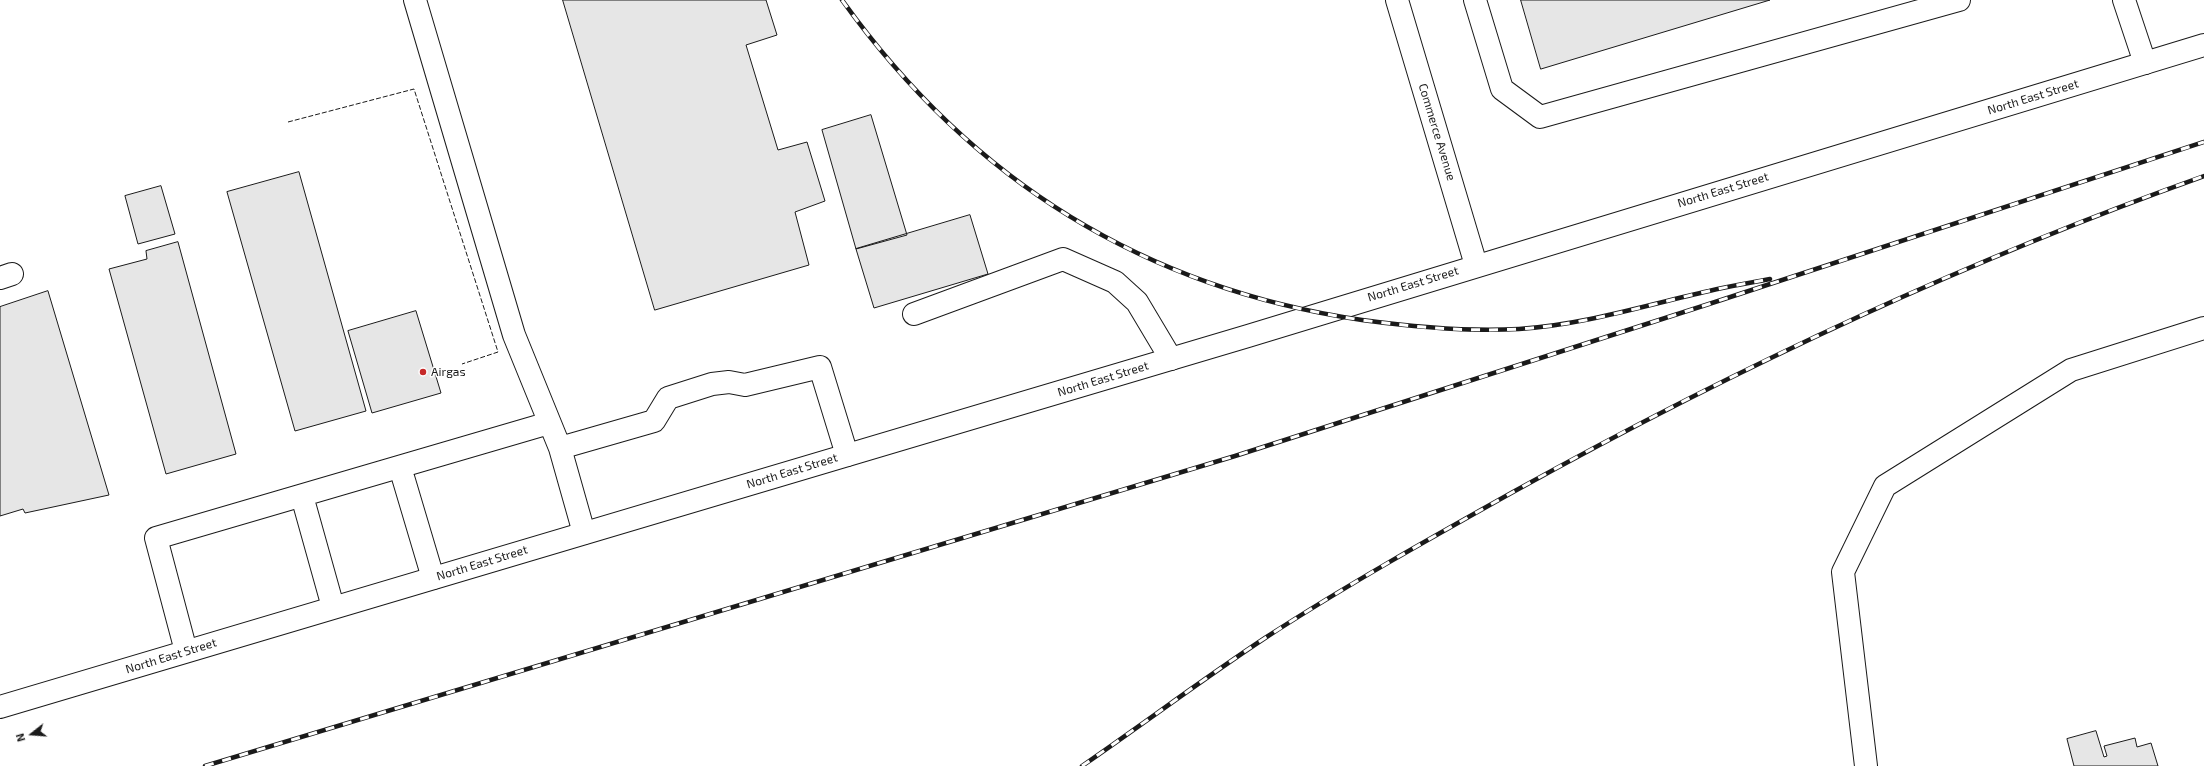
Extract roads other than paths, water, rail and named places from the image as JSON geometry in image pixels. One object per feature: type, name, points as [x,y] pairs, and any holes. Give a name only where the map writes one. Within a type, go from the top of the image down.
[{"type":"main road","points":[[415,0],[514,335],[560,448],[584,533]]},
{"type":"main road","name":"Commerce Avenue","points":[[1397,0],[1476,265]]},
{"type":"main road","points":[[1475,0],[1502,89],[1540,117],[1946,2]]},
{"type":"main road","points":[[2124,0],[2145,63]]},
{"type":"main road","name":"North East Street","points":[[0,707],[1171,359],[1476,265],[2204,45]]},
{"type":"main road","points":[[914,314],[1063,259],[1115,282],[1137,302],[1171,359]]},
{"type":"main road","points":[[1866,766],[1843,572],[1885,486],[2071,370],[2204,328]]},
{"type":"main road","points":[[560,448],[654,421],[668,398],[712,384],[729,382],[745,385],[820,367],[847,455]]},
{"type":"main road","points":[[186,651],[156,538],[549,423]]},
{"type":"main road","points":[[400,467],[433,578]]},
{"type":"main road","points":[[302,496],[333,607]]},
{"type":"railway","points":[[842,0],[892,64],[947,121],[1005,172],[1068,216],[1135,252],[1206,282],[1282,304],[1362,320],[1440,328],[1499,330],[1543,327],[1591,319],[1717,289],[1770,279]]},
{"type":"railway","points":[[205,766],[1235,456],[1712,303],[2204,142]]},
{"type":"railway","points":[[1082,766],[1219,669],[1265,638],[1356,581],[1596,447],[1766,360],[1939,281],[2026,244],[2204,176]]},
{"type":"place","name":"Airgas","points":[[423,372]]}]
